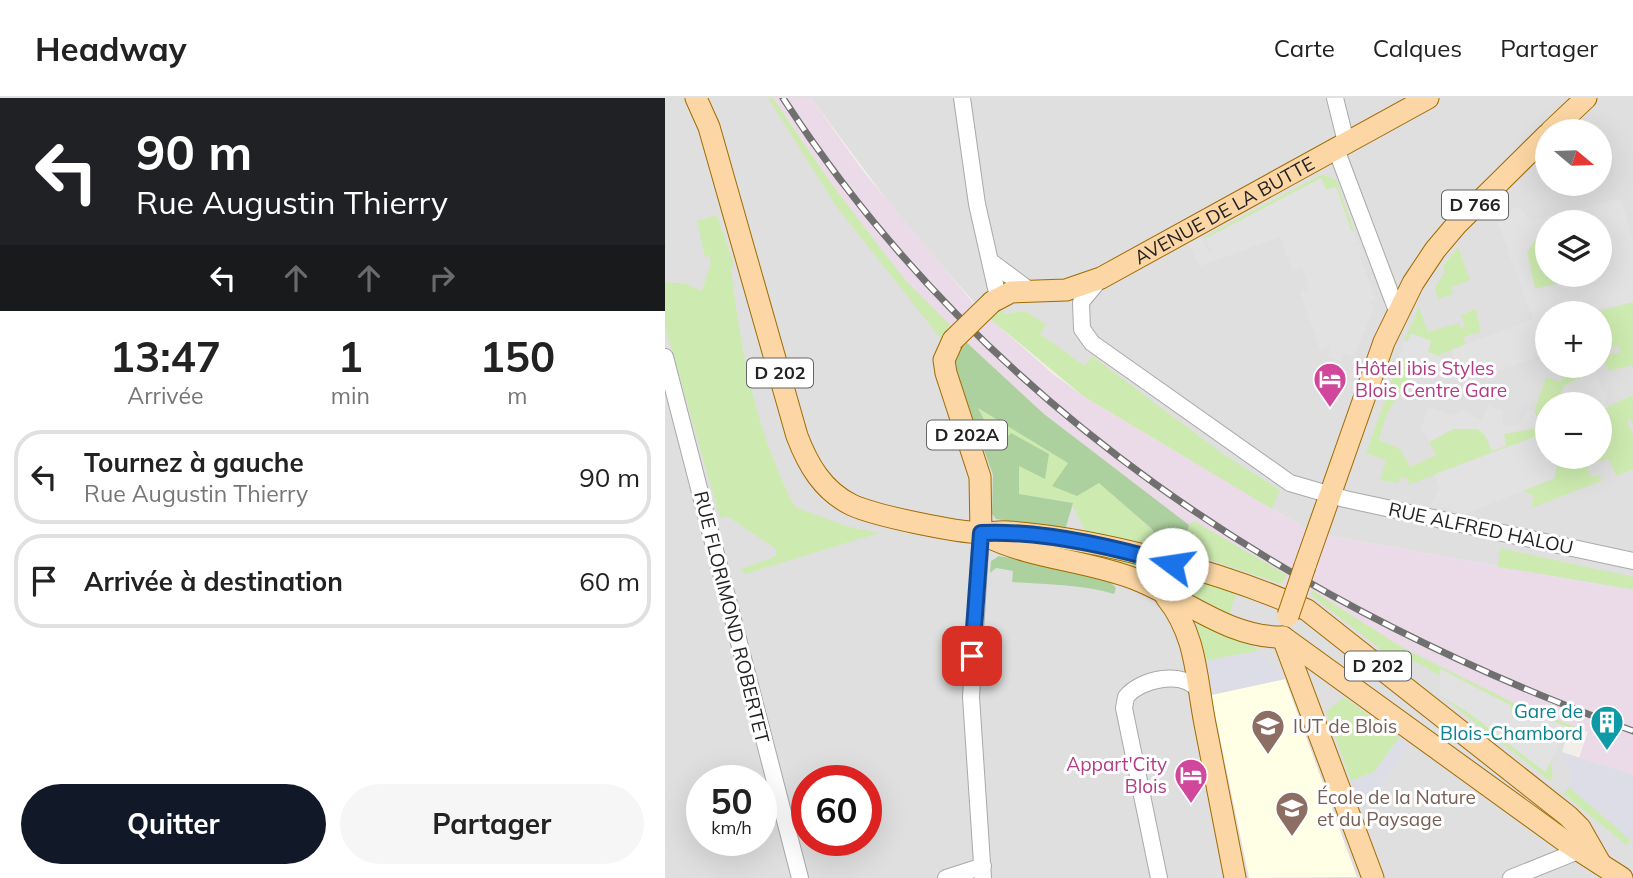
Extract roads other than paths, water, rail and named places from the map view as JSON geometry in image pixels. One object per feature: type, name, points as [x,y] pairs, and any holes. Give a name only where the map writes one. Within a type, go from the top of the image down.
[{"type":"main road","name":"D 202","points":[[696,98],[709,127],[806,460],[824,485],[852,505],[896,517],[981,533],[1008,532],[1151,558],[1249,588],[1307,610],[1545,797],[1580,828],[1590,853]]},
{"type":"main road","name":"AVENUE DE LA BUTTE","points":[[1007,295],[1066,290],[1101,278],[1428,98]]},
{"type":"main road","points":[[1564,119],[1586,98]]},
{"type":"main road","name":"D 766","points":[[1283,637],[1287,616],[1318,527],[1397,311],[1435,250],[1535,147]]},
{"type":"main road","name":"D 202A","points":[[981,533],[980,477],[944,360],[953,340],[1007,295]]},
{"type":"main road","name":"D 202","points":[[981,533],[1015,549],[1096,566],[1160,590],[1247,633],[1283,637]]},
{"type":"main road","points":[[1160,590],[1177,611],[1190,638],[1235,878]]},
{"type":"main road","points":[[1283,637],[1622,878]]},
{"type":"main road","points":[[1283,637],[1373,878]]},
{"type":"street","points":[[962,98],[977,204],[990,261],[1007,295]]},
{"type":"street","points":[[1335,98],[1341,146],[1397,311]]},
{"type":"street","points":[[990,261],[1007,295]]},
{"type":"street","name":"RUE ALFRED HALOU","points":[[1101,278],[1081,302],[1082,330],[1092,343],[1290,483],[1633,561]]},
{"type":"street","name":"RUE FLORIMOND ROBERTET","points":[[665,357],[800,878]]},
{"type":"street","points":[[946,878],[983,872],[971,697],[981,533]]},
{"type":"street","points":[[1159,878],[1124,708],[1126,697],[1143,684],[1177,678],[1193,684],[1199,691]]},
{"type":"street","points":[[1511,878],[1590,853]]},
{"type":"railway","points":[[783,98],[863,209],[952,310],[1050,401],[1155,484],[1267,558],[1384,623],[1507,681],[1633,731]]},
{"type":"place","name":"Hôtel ibis Styles Blois Centre Gare","points":[[1330,409]]},
{"type":"place","name":"Gare de Blois-Chambord","points":[[1607,752]]},
{"type":"place","name":"IUT de Blois","points":[[1268,756]]},
{"type":"place","name":"Appart'City Blois","points":[[1191,805]]},
{"type":"place","name":"École de la Nature et du Paysage","points":[[1292,838]]}]
